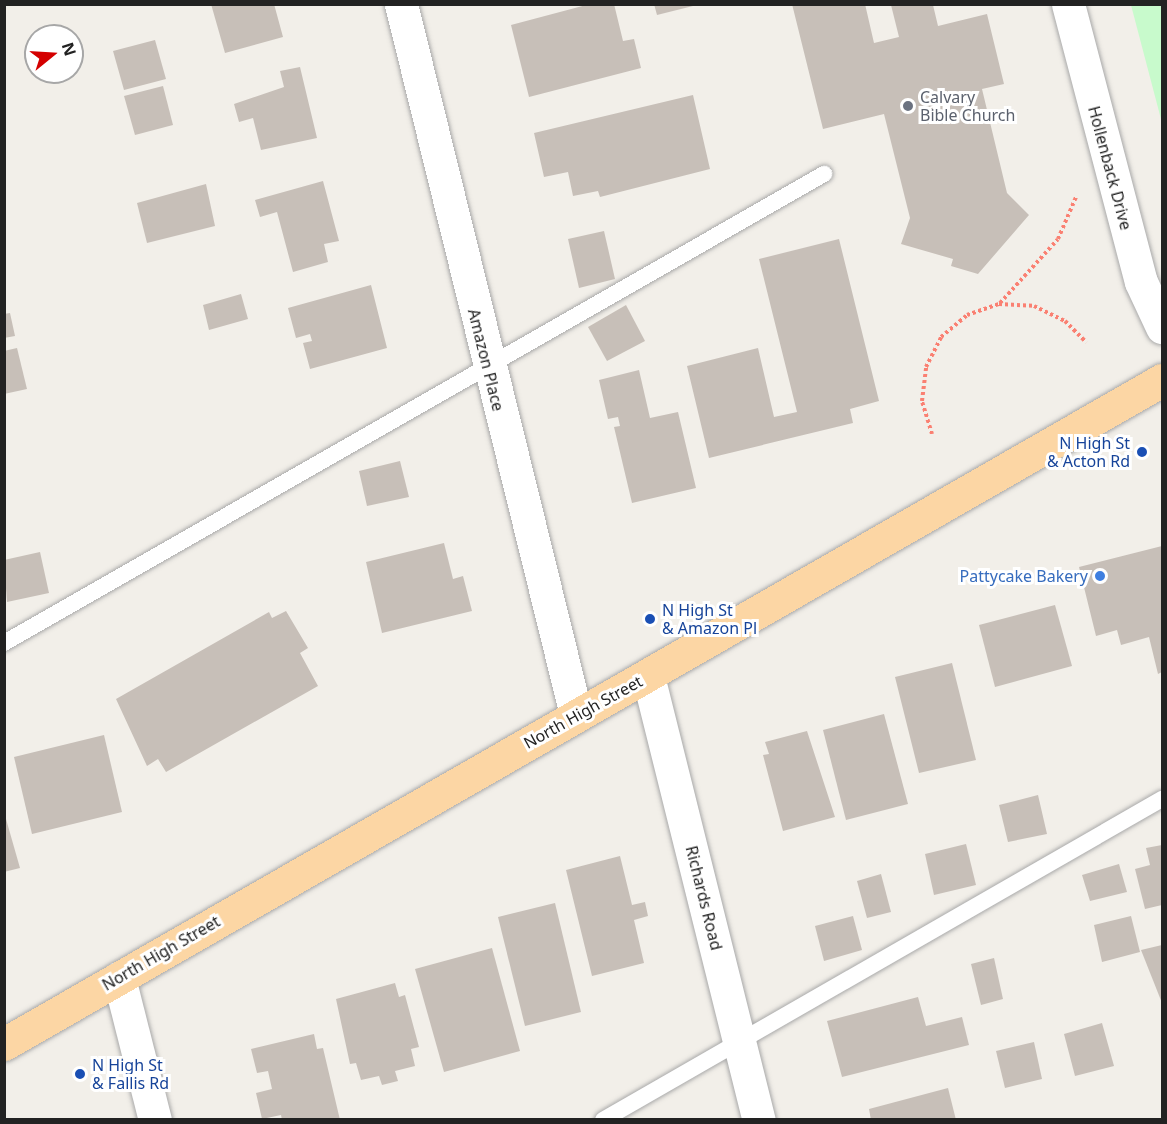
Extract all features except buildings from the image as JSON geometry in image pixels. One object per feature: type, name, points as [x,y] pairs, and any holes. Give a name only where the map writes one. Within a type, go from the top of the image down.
[{"type":"main road","name":"North High Street","points":[[4,1044],[1162,380]]},
{"type":"street","name":"Amazon Place","points":[[401,4],[487,366],[576,715]]},
{"type":"street","name":"Hollenback Drive","points":[[1068,4],[1140,282],[1162,327]]},
{"type":"street","name":"Richards Road","points":[[648,675],[759,1119]]},
{"type":"street","points":[[119,978],[155,1119]]},
{"type":"lane","points":[[4,643],[824,174]]},
{"type":"lane","points":[[603,1119],[1162,799]]},
{"type":"path","points":[[932,434],[922,401],[932,351],[953,324],[999,304],[1058,239],[1076,197]]},
{"type":"path","points":[[999,304],[1050,312],[1086,342]]},
{"type":"green space","points":[[1131,5],[1162,5],[1162,123]]},
{"type":"place","name":"Calvary Bible Church","points":[[908,106]]},
{"type":"place","name":"N High St & Acton Rd","points":[[1142,452]]},
{"type":"place","name":"Pattycake Bakery","points":[[1100,576]]},
{"type":"place","name":"N High St & Amazon Pl","points":[[650,619]]},
{"type":"place","name":"N High St & Fallis Rd","points":[[80,1074]]}]
